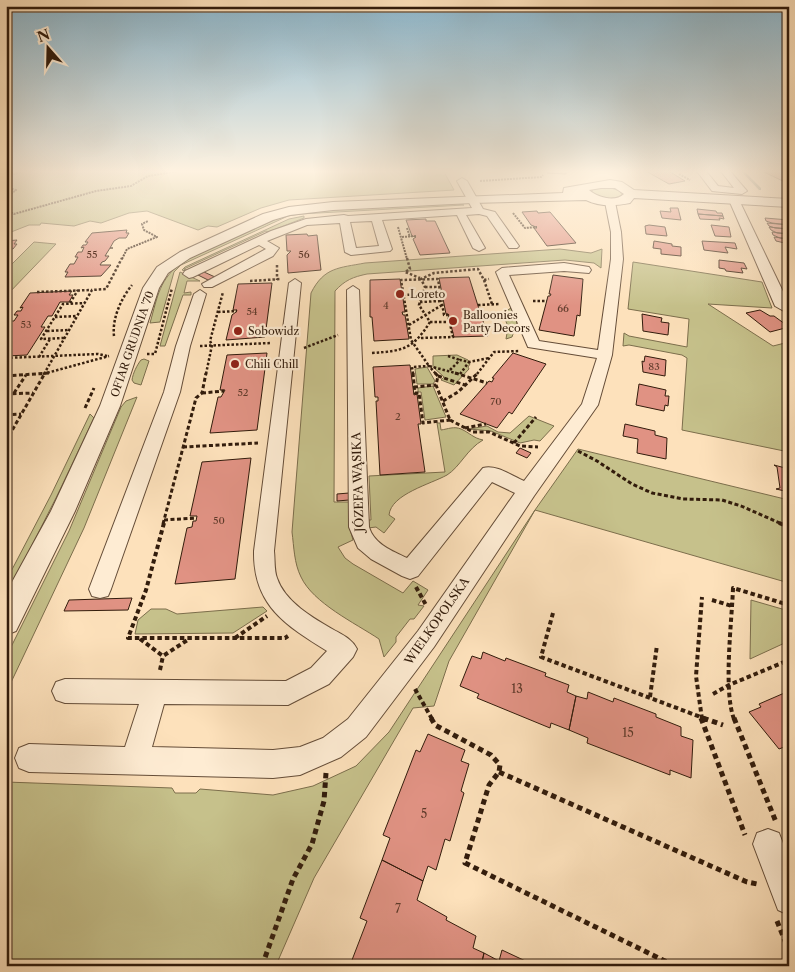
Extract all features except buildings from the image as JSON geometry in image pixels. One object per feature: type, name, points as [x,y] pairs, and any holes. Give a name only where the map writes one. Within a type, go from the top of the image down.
[{"type":"street","name":"OFIAR GRUDNIA '70","points":[[6,622],[63,511],[110,406],[151,288],[162,270],[185,255],[274,215]]},
{"type":"street","points":[[189,274],[297,224],[344,218],[404,215]]},
{"type":"street","points":[[492,215],[513,246]]},
{"type":"street","name":"WIELKOPOLSKA","points":[[29,758],[273,764],[300,761],[332,748],[358,728],[426,639],[527,491],[590,405],[605,355],[617,259],[616,232],[613,215]]},
{"type":"street","points":[[741,215],[782,306],[789,310]]},
{"type":"street","points":[[462,216],[479,248]]},
{"type":"street","points":[[344,218],[350,252],[386,249],[376,217]]},
{"type":"street","points":[[472,235],[505,233]]},
{"type":"street","points":[[100,589],[172,392],[183,346],[204,289],[269,254],[273,248],[259,241]]},
{"type":"street","points":[[585,270],[564,268],[502,272],[533,344],[605,355]]},
{"type":"street","points":[[65,691],[288,693],[320,676],[345,649],[304,624],[276,598],[266,578],[264,551],[295,283]]},
{"type":"street","name":"JÓZEFA WĄSIKA","points":[[352,290],[358,527],[360,537],[368,546],[410,570],[489,473],[527,491]]},
{"type":"street","points":[[134,761],[155,692]]},
{"type":"street","points":[[764,836],[782,899]]},
{"type":"path","points":[[516,215],[525,228],[537,228]]},
{"type":"path","points":[[37,292],[106,289],[127,249],[157,237],[144,230],[142,224],[148,221]]},
{"type":"path","points":[[402,237],[416,236]]},
{"type":"path","points":[[406,254],[410,269],[405,272],[421,279],[425,287],[419,306],[430,322]]},
{"type":"path","points":[[421,279],[434,273],[478,269],[492,304]]},
{"type":"path","points":[[421,338],[453,337],[448,315],[444,315],[438,278],[401,280],[410,340],[438,376],[465,385]]},
{"type":"path","points":[[484,280],[505,279]]},
{"type":"path","points":[[115,340],[112,329],[126,291],[133,283]]},
{"type":"path","points":[[425,287],[440,287]]},
{"type":"path","points":[[224,289],[210,340],[212,345],[202,392],[196,398],[146,590],[128,638],[285,638],[292,633]]},
{"type":"path","points":[[69,304],[78,290]]},
{"type":"path","points":[[6,441],[92,290]]},
{"type":"path","points":[[404,295],[422,294]]},
{"type":"path","points":[[420,302],[441,301]]},
{"type":"path","points":[[533,301],[547,301]]},
{"type":"path","points":[[65,338],[41,339],[63,304],[85,303]]},
{"type":"path","points":[[478,304],[496,304]]},
{"type":"path","points":[[409,325],[442,305]]},
{"type":"path","points":[[218,312],[237,311]]},
{"type":"path","points":[[55,317],[77,316]]},
{"type":"path","points":[[354,354],[398,352],[414,345],[421,338],[430,322]]},
{"type":"path","points":[[430,322],[449,322]]},
{"type":"path","points":[[46,331],[70,330]]},
{"type":"path","points":[[306,348],[336,335]]},
{"type":"path","points":[[39,357],[50,339]]},
{"type":"path","points":[[183,346],[271,343]]},
{"type":"path","points":[[443,401],[453,397],[473,378],[494,352],[512,352]]},
{"type":"path","points":[[6,358],[98,354],[107,356],[74,368],[45,374],[6,376]]},
{"type":"path","points":[[448,356],[469,362],[490,358]]},
{"type":"path","points":[[450,370],[460,360]]},
{"type":"path","points":[[460,374],[469,362]]},
{"type":"path","points":[[487,383],[450,370],[429,366],[412,367],[415,393],[419,393],[423,423],[450,420],[473,432],[489,432],[520,446],[533,446]]},
{"type":"path","points":[[450,380],[456,372]]},
{"type":"path","points":[[14,394],[26,375]]},
{"type":"path","points":[[438,376],[436,385],[450,420]]},
{"type":"path","points":[[414,386],[436,385]]},
{"type":"path","points":[[202,392],[224,391]]},
{"type":"path","points":[[6,394],[34,393]]},
{"type":"path","points":[[6,415],[22,414]]},
{"type":"path","points":[[514,443],[536,417]]},
{"type":"path","points":[[464,428],[484,424],[489,432]]},
{"type":"path","points":[[6,433],[11,433]]},
{"type":"path","points":[[182,447],[259,443]]},
{"type":"path","points":[[573,449],[595,458],[619,477],[651,493],[675,498],[713,499],[730,503],[789,527]]},
{"type":"path","points":[[164,520],[196,518]]},
{"type":"path","points":[[764,836],[731,711],[729,685],[733,588],[789,605]]},
{"type":"path","points":[[702,597],[696,676],[701,716],[764,836]]},
{"type":"path","points":[[712,600],[732,606]]},
{"type":"path","points":[[552,612],[541,657],[723,725]]},
{"type":"path","points":[[234,638],[271,613]]},
{"type":"path","points":[[140,638],[163,656],[190,638]]},
{"type":"path","points":[[650,697],[657,645]]},
{"type":"path","points":[[713,694],[729,685],[789,660]]},
{"type":"path","points":[[413,686],[424,708],[435,724],[491,754],[500,764],[499,772],[488,785],[465,863],[675,966]]},
{"type":"path","points":[[262,966],[293,879],[312,844],[324,801],[326,772]]},
{"type":"path","points":[[499,772],[746,882],[758,884],[782,899],[789,951]]},
{"type":"shaded area","points":[[6,215],[122,215],[101,223],[90,221],[74,226],[41,223],[40,225],[29,225],[6,234]]},
{"type":"shaded area","points":[[159,215],[244,215],[217,227],[208,226],[198,230]]},
{"type":"shaded area","points":[[292,215],[181,265],[174,272],[160,322],[150,323],[160,289],[169,275],[183,261],[283,216]]},
{"type":"shaded area","points":[[304,216],[304,218],[268,232],[266,231],[184,269],[191,273],[182,270],[185,267],[289,219]]},
{"type":"shaded area","points":[[34,242],[56,244],[6,296],[6,270]]},
{"type":"shaded area","points":[[560,249],[591,253],[602,249],[601,268],[594,263],[565,260],[367,274],[342,284],[335,291],[334,502],[350,502],[350,529],[353,540],[338,547],[345,558],[353,564],[403,593],[413,581],[428,590],[418,605],[424,606],[414,619],[410,619],[384,657],[379,639],[336,612],[315,595],[301,577],[296,561],[292,532],[311,293],[316,284],[327,273],[340,268],[365,263]]},
{"type":"shaded area","points":[[633,262],[762,282],[772,308],[708,304],[773,346],[789,342],[789,452],[682,430],[687,358],[682,355],[629,345],[623,346],[624,333],[629,336],[687,347],[689,319],[628,309]]},
{"type":"shaded area","points":[[180,272],[200,281],[187,281],[184,293],[191,292],[191,295],[183,295],[165,346],[160,346]]},
{"type":"shaded area","points":[[511,308],[517,322],[512,337],[506,339],[508,327],[503,313]]},
{"type":"shaded area","points":[[457,355],[468,360],[470,364],[469,369],[454,385],[441,380],[444,377],[433,367],[433,356]]},
{"type":"shaded area","points":[[141,360],[149,361],[141,385],[134,383],[132,380]]},
{"type":"shaded area","points":[[427,367],[435,381],[433,384],[417,384],[415,369]]},
{"type":"shaded area","points":[[433,386],[446,417],[425,420],[421,392],[418,392],[418,388]]},
{"type":"shaded area","points":[[137,397],[84,528],[6,693],[6,657],[69,531],[121,407],[126,401]]},
{"type":"shaded area","points":[[90,414],[94,418],[6,596],[6,581],[51,495]]},
{"type":"shaded area","points":[[529,416],[554,426],[540,441],[534,440],[520,443],[491,431],[469,429],[487,426],[498,432],[510,433]]},
{"type":"shaded area","points":[[437,423],[440,423],[441,430],[458,428],[483,440],[472,448],[452,472],[413,490],[397,501],[391,508],[389,515],[395,519],[384,533],[376,527],[368,528],[368,520],[371,520],[369,476],[445,472]]},
{"type":"shaded area","points":[[578,449],[789,500],[789,583],[535,510]]},
{"type":"shaded area","points":[[535,510],[449,661],[434,706],[413,708],[314,878],[277,963],[280,966],[6,966],[6,782],[172,788],[175,793],[196,793],[200,789],[273,795],[313,786],[356,766],[389,732]]},
{"type":"shaded area","points":[[751,600],[789,611],[789,641],[750,659]]},
{"type":"shaded area","points":[[263,607],[267,611],[233,633],[135,634],[138,620],[151,609],[166,609],[177,614]]},
{"type":"place","name":"Loreto","points":[[400,294]]},
{"type":"place","name":"Balloonies Party Decors","points":[[453,321]]},
{"type":"place","name":"Sobowidz","points":[[238,331]]},
{"type":"place","name":"Chili Chill","points":[[235,364]]}]
